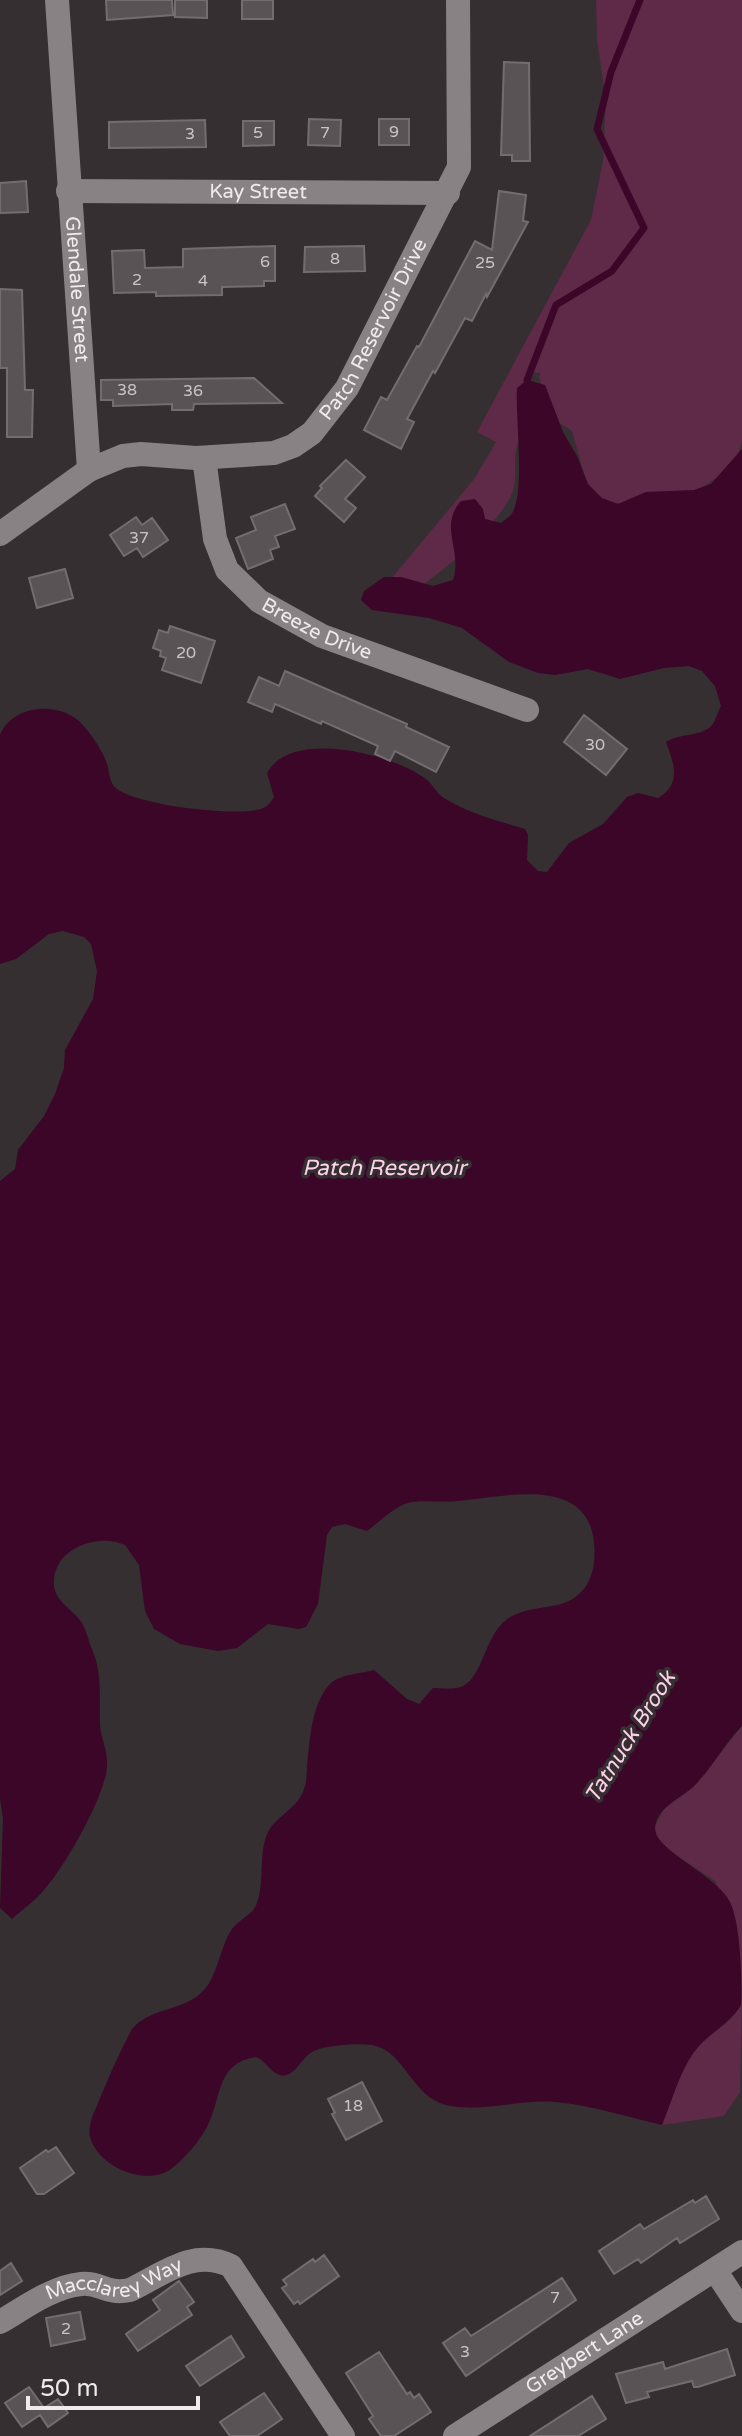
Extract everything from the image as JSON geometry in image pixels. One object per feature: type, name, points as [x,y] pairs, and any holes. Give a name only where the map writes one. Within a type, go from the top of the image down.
[{"type":"street","name":"Glendale Street","points":[[57,0],[89,470]]},
{"type":"street","name":"Patch Reservoir Drive","points":[[89,470],[123,456],[141,454],[204,458],[274,453],[293,446],[312,433],[347,388],[459,167],[458,0]]},
{"type":"street","name":"Kay Street","points":[[68,191],[448,193]]},
{"type":"street","name":"Breeze Drive","points":[[204,458],[215,539],[227,570],[259,601],[322,636],[527,710]]},
{"type":"street","points":[[0,534],[89,470]]},
{"type":"street","name":"Greybert Lane","points":[[455,2436],[742,2252]]},
{"type":"street","name":"Macclarey Way","points":[[0,2322],[66,2288],[93,2284],[110,2292],[130,2290],[194,2258],[212,2258],[231,2266],[343,2436]]},
{"type":"street","points":[[715,2270],[742,2311]]},
{"type":"shaded area","points":[[596,0],[742,0],[742,440],[737,457],[728,470],[695,492],[628,504],[605,502],[589,491],[572,431],[553,419],[539,377],[541,373],[526,372],[514,485],[507,503],[474,542],[422,585],[391,579],[475,478],[496,442],[477,432],[591,220],[603,161],[606,100],[597,40]]},
{"type":"shaded area","points":[[742,1726],[742,1988],[737,1931],[715,1881],[670,1851],[657,1838],[655,1826],[664,1809],[694,1786]]},
{"type":"shaded area","points":[[742,1998],[740,2092],[724,2116],[662,2125],[693,2052],[731,2018]]},
{"type":"water","name":"Patch Reservoir","points":[[527,380],[545,385],[588,484],[602,498],[618,504],[646,492],[694,490],[711,484],[742,449],[742,1726],[699,1781],[660,1814],[655,1827],[664,1844],[712,1882],[730,1902],[739,1938],[741,2005],[693,2053],[662,2125],[595,2108],[555,2102],[473,2107],[446,2105],[425,2093],[401,2064],[383,2049],[366,2044],[341,2045],[312,2052],[285,2075],[277,2074],[256,2057],[233,2067],[222,2084],[207,2127],[191,2150],[161,2174],[136,2175],[113,2165],[95,2148],[90,2137],[93,2115],[132,2029],[150,2016],[181,2005],[200,1994],[212,1978],[232,1929],[255,1907],[268,1832],[303,1793],[315,1713],[323,1693],[333,1681],[344,1676],[374,1670],[407,1699],[419,1704],[433,1688],[463,1686],[475,1674],[493,1636],[506,1620],[524,1611],[572,1600],[584,1589],[592,1571],[594,1543],[588,1521],[577,1507],[560,1498],[519,1494],[408,1503],[392,1511],[367,1531],[345,1524],[332,1527],[327,1535],[318,1604],[306,1627],[298,1629],[268,1624],[237,1648],[218,1651],[180,1644],[154,1629],[145,1611],[139,1565],[125,1545],[92,1542],[71,1551],[57,1568],[54,1586],[58,1597],[83,1625],[95,1656],[100,1685],[100,1725],[107,1761],[105,1779],[83,1831],[44,1890],[12,1919],[0,1908],[3,1819],[0,1799],[0,1181],[15,1169],[18,1150],[44,1116],[55,1094],[64,1068],[65,1050],[93,999],[97,971],[91,944],[84,937],[63,931],[49,934],[16,959],[0,964],[0,735],[6,724],[26,711],[51,709],[63,712],[74,717],[93,737],[117,789],[144,800],[230,812],[265,807],[274,797],[267,773],[279,759],[298,751],[344,750],[369,754],[412,770],[442,796],[463,808],[525,829],[528,835],[527,860],[538,871],[547,872],[569,843],[603,824],[627,797],[638,793],[658,798],[670,786],[674,773],[666,742],[708,729],[721,706],[715,686],[702,671],[689,666],[664,668],[620,679],[588,669],[555,675],[538,673],[509,662],[462,628],[429,618],[372,610],[361,600],[364,591],[384,577],[401,577],[433,586],[453,580],[455,559],[451,520],[461,501],[475,499],[483,509],[485,519],[501,523],[511,515],[519,474],[517,388]]},
{"type":"building","points":[[106,0],[172,0],[173,15],[107,20]]},
{"type":"building","points":[[175,0],[207,0],[207,18],[175,17]]},
{"type":"building","points":[[242,0],[273,0],[273,19],[242,19]]},
{"type":"building","points":[[504,62],[529,63],[530,161],[512,161],[512,155],[501,155]]},
{"type":"building","points":[[309,119],[341,120],[340,146],[308,145]]},
{"type":"building","points":[[379,119],[409,119],[409,145],[379,145]]},
{"type":"building","points":[[205,120],[206,147],[109,148],[109,122]]},
{"type":"building","points":[[243,121],[274,121],[274,145],[243,146]]},
{"type":"building","points":[[26,181],[28,212],[0,213],[0,183]]},
{"type":"building","points":[[499,191],[526,195],[523,221],[528,222],[472,321],[465,318],[435,373],[433,371],[407,419],[414,422],[401,449],[364,430],[381,397],[387,400],[419,347],[475,241],[492,250]]},
{"type":"building","points":[[275,246],[275,281],[264,281],[264,286],[222,287],[222,295],[114,293],[112,251],[144,250],[145,268],[183,267],[183,249]]},
{"type":"building","points":[[364,246],[365,271],[304,272],[305,247]]},
{"type":"building","points":[[0,289],[22,290],[25,390],[33,390],[32,437],[7,437],[7,368],[0,368]]},
{"type":"building","points":[[254,378],[282,403],[194,404],[193,410],[172,410],[172,404],[113,406],[113,400],[101,400],[101,380]]},
{"type":"building","points":[[346,460],[365,477],[345,499],[356,508],[344,522],[315,496],[322,488],[320,486]]},
{"type":"building","points":[[285,504],[295,529],[275,536],[279,547],[270,550],[273,559],[248,569],[236,538],[256,530],[251,517]]},
{"type":"building","points":[[136,517],[142,525],[152,518],[168,540],[143,557],[137,548],[124,556],[110,535]]},
{"type":"building","points":[[65,569],[73,598],[37,608],[29,578]]},
{"type":"building","points":[[170,626],[215,641],[201,683],[162,670],[166,658],[160,656],[161,651],[153,648],[159,630],[168,633]]},
{"type":"building","points":[[285,671],[407,724],[406,727],[449,747],[436,772],[395,751],[390,761],[375,754],[378,746],[322,721],[321,724],[275,704],[272,712],[248,702],[259,677],[279,686]]},
{"type":"building","points":[[584,715],[627,749],[606,775],[564,742]]},
{"type":"building","points":[[362,2082],[382,2121],[346,2140],[328,2099]]},
{"type":"building","points":[[56,2147],[74,2173],[44,2194],[37,2194],[20,2168],[46,2150],[48,2152]]},
{"type":"building","points":[[706,2196],[719,2219],[680,2243],[677,2238],[641,2263],[638,2259],[614,2274],[599,2251],[640,2224],[644,2229],[693,2200],[695,2203]]},
{"type":"building","points":[[324,2255],[339,2276],[300,2304],[298,2301],[294,2304],[282,2288],[287,2285],[283,2280]]},
{"type":"building","points":[[11,2263],[22,2281],[0,2295],[0,2271]]},
{"type":"building","points":[[562,2278],[576,2300],[466,2376],[443,2343],[465,2328],[471,2336]]},
{"type":"building","points":[[179,2281],[194,2302],[187,2307],[192,2315],[138,2351],[126,2334],[160,2310],[153,2300]]},
{"type":"building","points":[[80,2312],[85,2339],[51,2346],[46,2318]]},
{"type":"building","points":[[231,2336],[244,2357],[200,2386],[186,2366]]},
{"type":"building","points":[[727,2349],[735,2375],[698,2387],[694,2387],[692,2381],[647,2392],[649,2397],[626,2403],[616,2374],[663,2362],[665,2369]]},
{"type":"building","points":[[379,2352],[407,2394],[410,2392],[414,2398],[419,2394],[431,2412],[394,2436],[381,2436],[369,2419],[373,2416],[346,2373]]},
{"type":"building","points":[[29,2387],[44,2408],[58,2399],[68,2413],[48,2427],[40,2415],[22,2427],[5,2403]]},
{"type":"building","points":[[264,2393],[282,2419],[257,2436],[230,2436],[220,2422]]},
{"type":"building","points":[[592,2396],[606,2419],[578,2436],[530,2436]]},
{"type":"waterway","name":"Tatnuck Brook","points":[[529,388],[527,380],[556,305],[612,271],[644,228],[597,129],[611,72],[640,0]]}]
